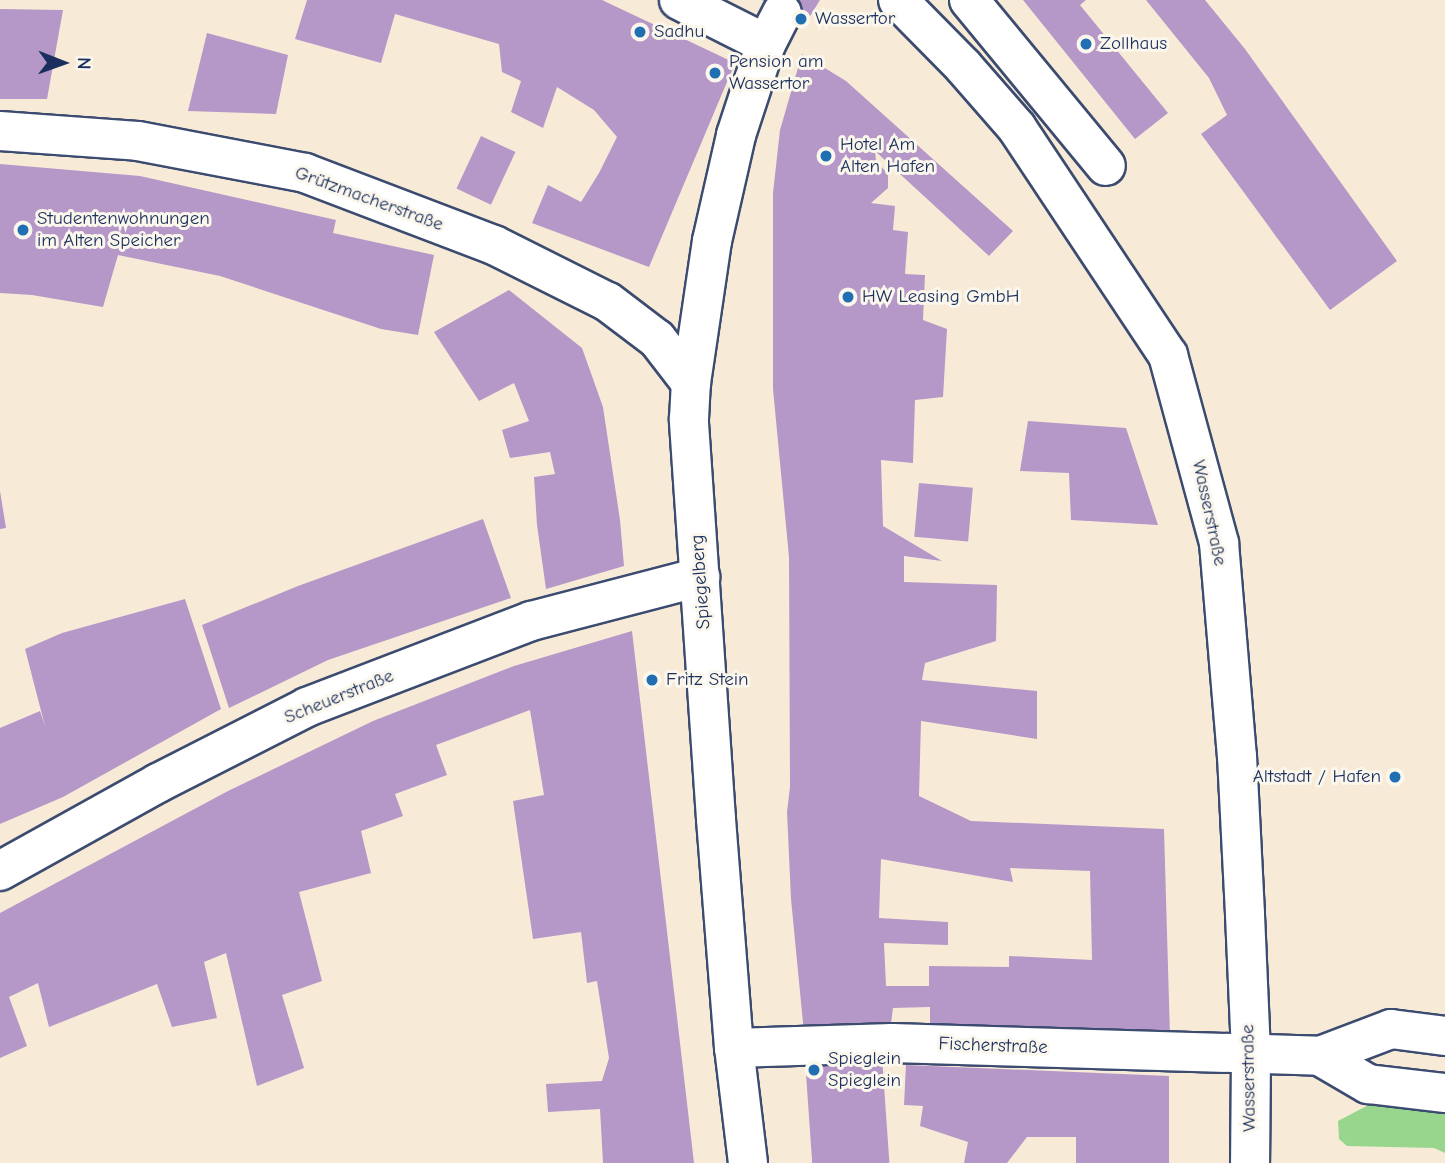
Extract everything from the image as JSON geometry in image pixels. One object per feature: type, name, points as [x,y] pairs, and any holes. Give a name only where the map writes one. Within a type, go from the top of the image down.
[{"type":"street","name":"Spiegelberg","points":[[679,0],[774,29],[736,135],[712,241],[691,383],[689,419],[734,1048],[748,1163]]},
{"type":"street","name":"Wasserstraße","points":[[898,0],[963,66],[1017,128],[1168,355],[1219,543],[1237,756],[1251,1055],[1250,1163]]},
{"type":"street","points":[[969,0],[1106,166]]},
{"type":"street","name":"Grützmacherstraße","points":[[0,131],[138,141],[305,173],[495,245],[608,302],[657,339],[691,383]]},
{"type":"street","name":"Scheuerstraße","points":[[0,871],[158,782],[307,707],[531,621],[701,577]]},
{"type":"street","points":[[1320,1056],[1391,1029],[1445,1036]]},
{"type":"street","name":"Fischerstraße","points":[[734,1048],[892,1043],[1320,1056]]},
{"type":"street","points":[[1320,1056],[1368,1084],[1445,1093]]},
{"type":"green space","points":[[1378,1100],[1445,1108],[1445,1153],[1434,1148],[1347,1146],[1339,1139],[1338,1121]]},
{"type":"building","points":[[307,0],[602,0],[735,63],[649,267],[532,223],[548,185],[581,202],[599,173],[617,137],[594,110],[557,87],[543,128],[511,112],[521,81],[502,72],[499,44],[395,14],[381,63],[295,39]]},
{"type":"building","name":"Wassertor","points":[[762,0],[820,0],[804,26]]},
{"type":"building","name":"Zollhaus","points":[[1023,0],[1086,0],[1080,5],[1168,113],[1135,139]]},
{"type":"building","points":[[1146,0],[1205,0],[1245,49],[1397,261],[1330,310],[1201,134],[1227,115],[1209,78]]},
{"type":"building","points":[[0,9],[63,10],[47,99],[0,99]]},
{"type":"building","points":[[207,33],[288,55],[276,114],[188,111]]},
{"type":"building","points":[[802,54],[846,81],[1013,231],[989,256],[875,151],[876,161],[888,174],[888,188],[871,203],[895,206],[893,230],[908,232],[905,274],[925,275],[923,320],[947,329],[943,397],[915,400],[913,463],[881,460],[883,526],[942,561],[904,556],[904,582],[997,585],[996,641],[925,663],[922,680],[1037,691],[1037,739],[921,721],[919,796],[971,821],[1164,829],[1170,1036],[930,1029],[930,1007],[893,1008],[890,1031],[804,1033],[791,899],[787,812],[790,787],[789,557],[773,389],[773,193],[780,130]],"holes":[[[881,859],[1013,882],[1010,868],[1090,871],[1092,960],[1009,956],[1009,967],[929,966],[929,986],[886,986],[884,943],[948,945],[948,922],[879,918]]]},
{"type":"building","points":[[481,136],[515,152],[491,205],[456,189]]},
{"type":"building","points":[[0,164],[140,176],[336,220],[333,233],[434,255],[418,335],[381,329],[220,276],[118,255],[103,307],[32,295],[0,293]]},
{"type":"building","points":[[509,290],[582,348],[603,407],[620,520],[624,566],[546,589],[537,525],[534,477],[555,474],[550,452],[510,458],[502,430],[529,421],[514,383],[479,401],[434,332]]},
{"type":"building","points":[[1028,421],[1126,428],[1158,525],[1071,520],[1069,473],[1020,471]]},
{"type":"building","points":[[919,483],[973,488],[968,542],[914,537]]},
{"type":"building","points":[[0,491],[6,528],[0,529]]},
{"type":"building","points":[[483,519],[511,598],[328,660],[229,708],[202,625],[298,586]]},
{"type":"building","points":[[185,599],[221,709],[63,797],[0,824],[0,728],[40,711],[45,726],[25,649],[62,633]]},
{"type":"building","points":[[632,631],[694,1163],[603,1163],[600,1109],[548,1112],[546,1084],[602,1081],[609,1058],[597,981],[587,983],[581,932],[533,939],[513,801],[544,795],[530,710],[436,745],[447,775],[395,794],[403,816],[361,831],[371,873],[299,892],[322,981],[282,995],[304,1068],[257,1086],[226,953],[204,962],[217,1018],[172,1027],[157,984],[49,1027],[38,983],[9,997],[27,1046],[0,1058],[0,913],[228,791],[373,721],[514,666]]},
{"type":"building","points":[[882,1057],[889,1163],[812,1163],[805,1062]]},
{"type":"building","points":[[906,1065],[1169,1076],[1169,1163],[1076,1163],[1076,1137],[1027,1137],[1007,1163],[964,1163],[968,1142],[920,1126],[923,1106],[904,1105]]},
{"type":"place","name":"Wassertor","points":[[801,19]]},
{"type":"place","name":"Sadhu","points":[[640,32]]},
{"type":"place","name":"Zollhaus","points":[[1086,44]]},
{"type":"place","name":"Pension am Wassertor","points":[[715,73]]},
{"type":"place","name":"Hotel Am Alten Hafen","points":[[826,156]]},
{"type":"place","name":"Studentenwohnungen im Alten Speicher","points":[[23,230]]},
{"type":"place","name":"HW Leasing GmbH","points":[[848,297]]},
{"type":"place","name":"Fritz Stein","points":[[652,680]]},
{"type":"place","name":"Altstadt / Hafen","points":[[1395,777]]},
{"type":"place","name":"Spieglein Spieglein","points":[[814,1070]]}]
